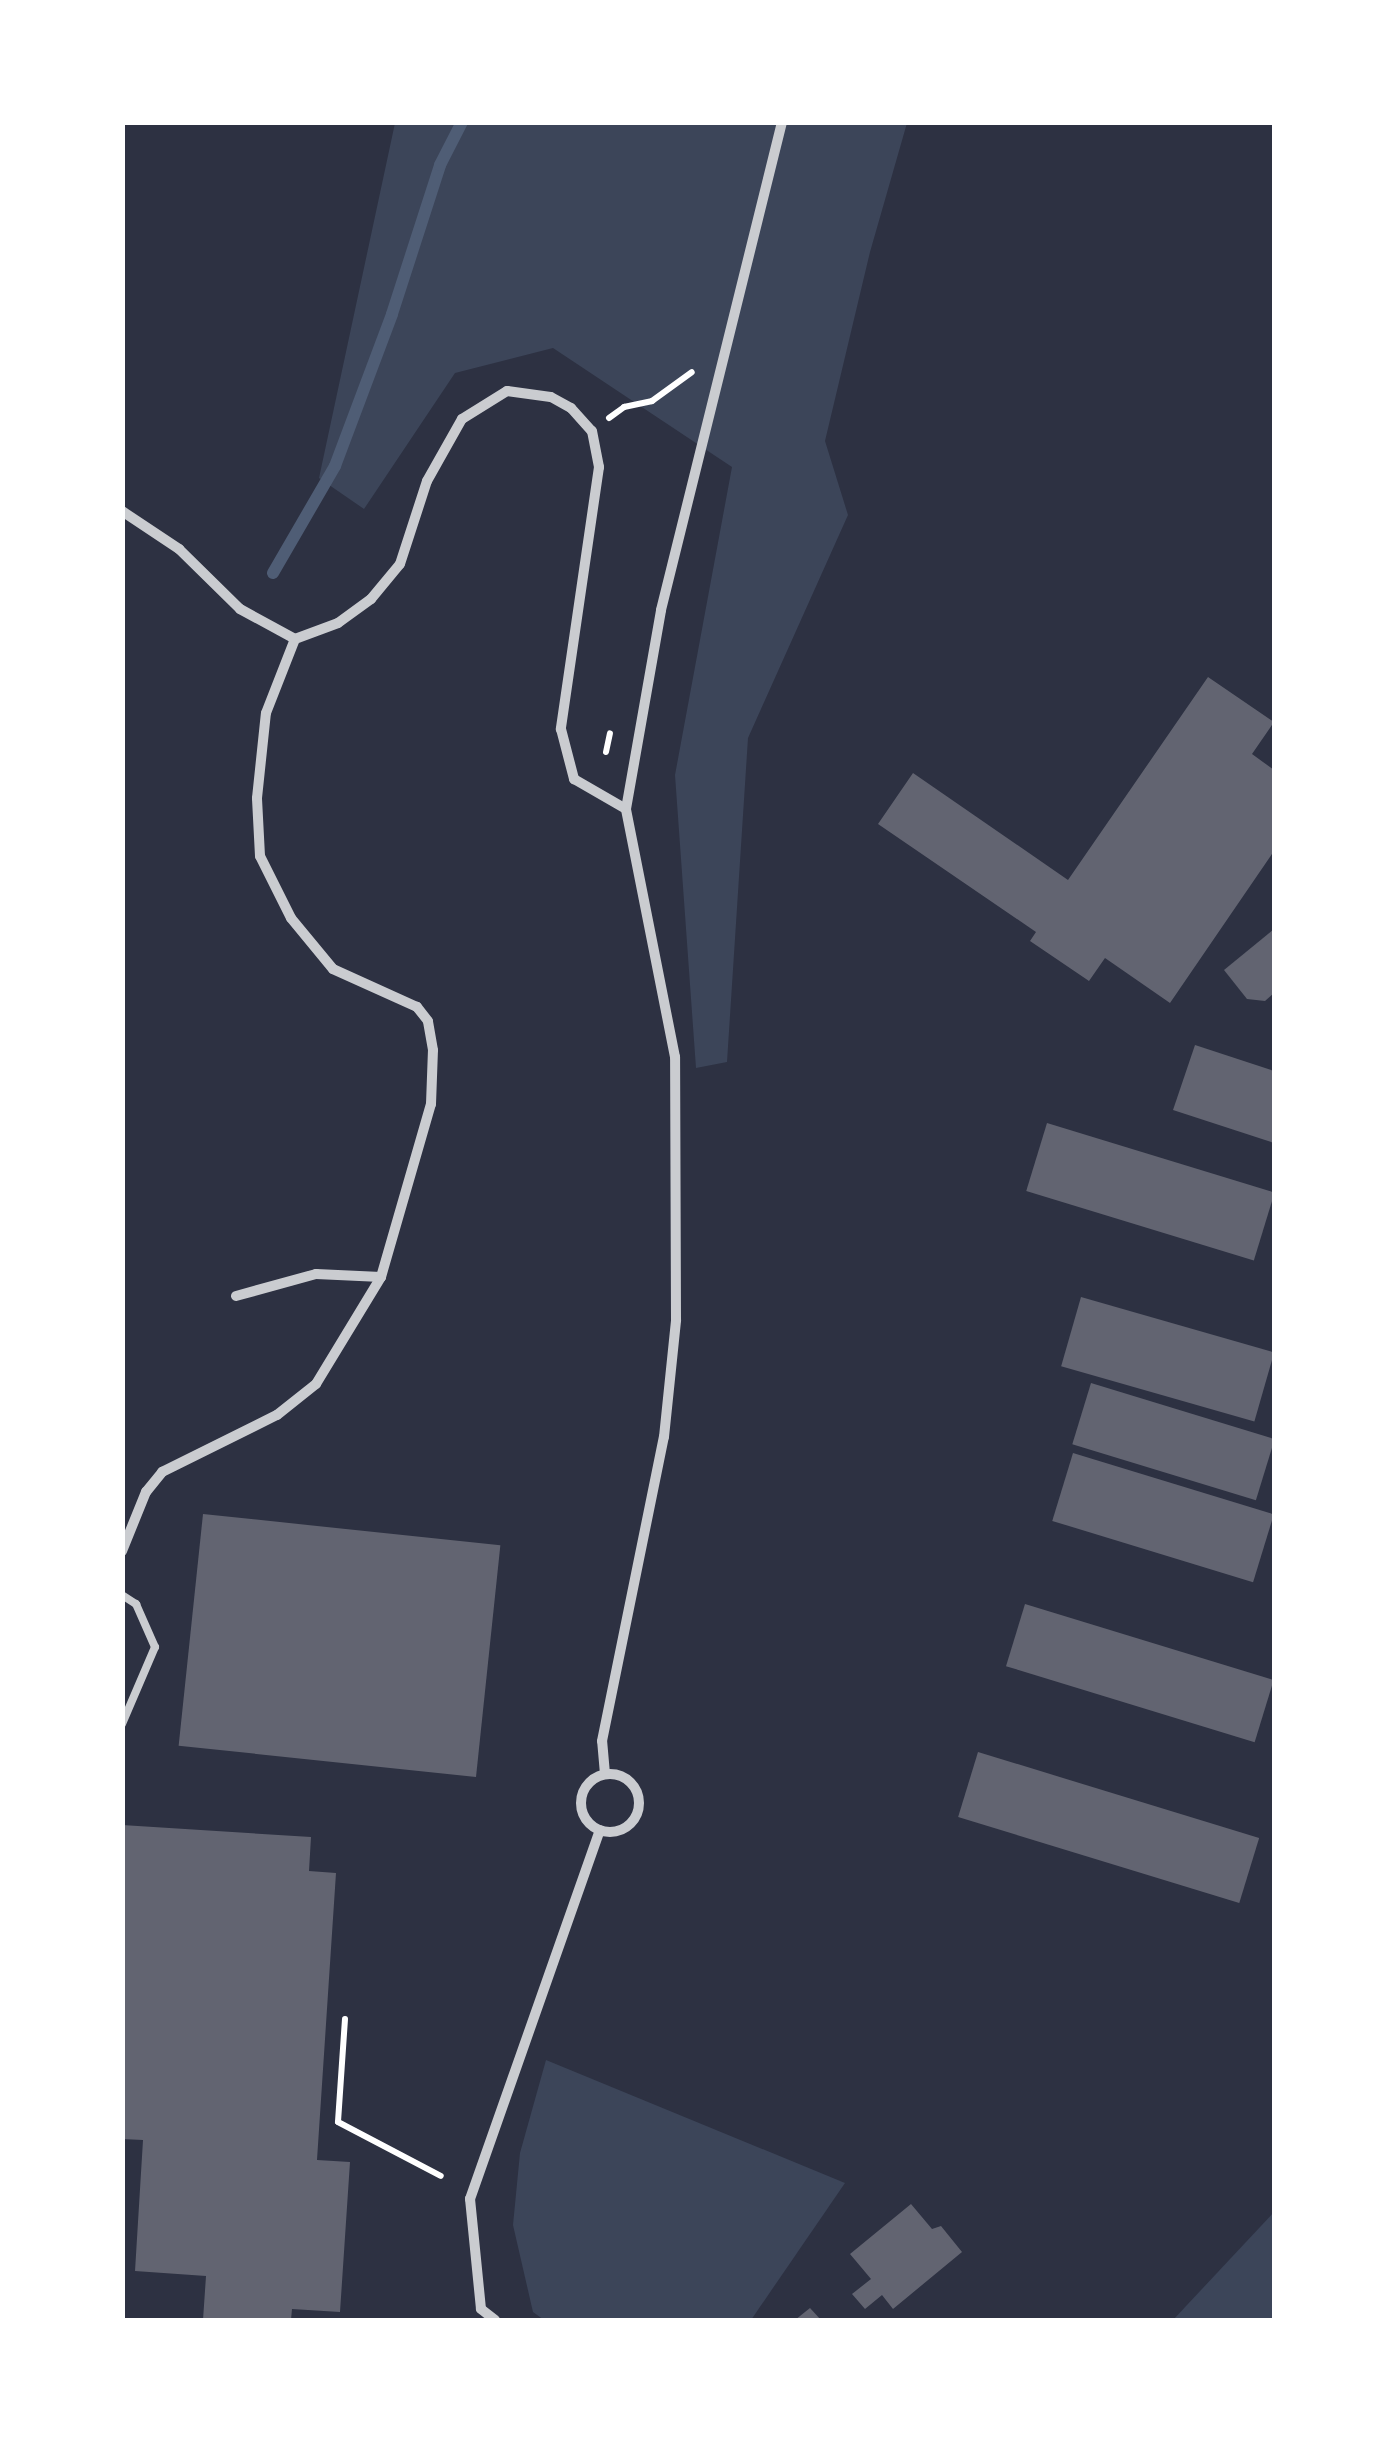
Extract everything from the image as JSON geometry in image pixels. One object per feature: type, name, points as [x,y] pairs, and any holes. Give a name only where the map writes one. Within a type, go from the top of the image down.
[{"type":"street","points":[[605,1774],[602,1740],[664,1437],[676,1320],[674,1057],[626,808],[661,610],[782,122]]},
{"type":"street","points":[[122,510],[179,549],[240,608],[294,638],[338,623],[371,599],[400,564],[427,481],[462,419],[507,391],[552,397],[571,408],[592,431],[599,467],[561,728],[574,778],[626,808]]},
{"type":"street","points":[[122,1551],[146,1492],[162,1472],[277,1415],[316,1384],[381,1278],[420,1155],[431,1104],[433,1050],[428,1021],[417,1007],[333,968],[291,918],[260,856],[256,798],[266,713],[294,638]]},
{"type":"street","points":[[236,1296],[316,1274],[381,1278]]},
{"type":"street","points":[[605,1774],[629,1779],[637,1789],[640,1808],[625,1828],[600,1830],[586,1819],[581,1800],[588,1783],[605,1774]]},
{"type":"street","points":[[494,2320],[481,2308],[470,2199],[600,1830]]},
{"type":"lane","points":[[122,1595],[136,1604],[155,1647],[122,1724]]},
{"type":"path","points":[[592,431],[624,406],[652,402],[701,364]]},
{"type":"path","points":[[345,2019],[338,2122],[441,2176]]},
{"type":"shaded area","points":[[395,123],[907,123],[870,252],[825,441],[848,515],[748,738],[727,1062],[696,1068],[675,775],[732,467],[553,348],[455,373],[364,509],[319,478]]},
{"type":"shaded area","points":[[546,2060],[845,2183],[751,2320],[544,2320],[533,2312],[513,2225],[520,2153]]},
{"type":"shaded area","points":[[1274,2212],[1274,2320],[1173,2320]]},
{"type":"building","points":[[1208,677],[1274,722],[1252,754],[1274,770],[1274,851],[1170,1003],[1105,958],[1089,981],[1030,941],[1036,932],[878,824],[913,773],[1068,880]]},
{"type":"building","points":[[1274,929],[1274,993],[1265,1001],[1247,999],[1224,970]]},
{"type":"building","points":[[1195,1045],[1274,1071],[1274,1143],[1173,1110]]},
{"type":"building","points":[[1047,1123],[1274,1192],[1254,1260],[1026,1191]]},
{"type":"building","points":[[1081,1297],[1274,1352],[1254,1422],[1061,1366]]},
{"type":"building","points":[[1091,1383],[1274,1439],[1256,1500],[1072,1444]]},
{"type":"building","points":[[1073,1453],[1274,1514],[1253,1582],[1052,1521]]},
{"type":"building","points":[[203,1514],[500,1545],[476,1777],[179,1746]]},
{"type":"building","points":[[1025,1604],[1274,1680],[1255,1742],[1006,1666]]},
{"type":"building","points":[[978,1752],[1259,1838],[1239,1903],[958,1817]]},
{"type":"building","points":[[122,1825],[311,1837],[309,1871],[336,1873],[317,2160],[350,2162],[340,2312],[292,2309],[291,2320],[203,2320],[206,2276],[135,2271],[143,2140],[122,2139]]},
{"type":"building","points":[[911,2204],[932,2229],[941,2226],[962,2252],[893,2309],[882,2295],[865,2309],[852,2294],[871,2279],[850,2254]]},
{"type":"building","points":[[810,2308],[821,2320],[795,2320]]},
{"type":"waterway","points":[[273,573],[335,466],[392,314],[440,165],[462,122]]}]
